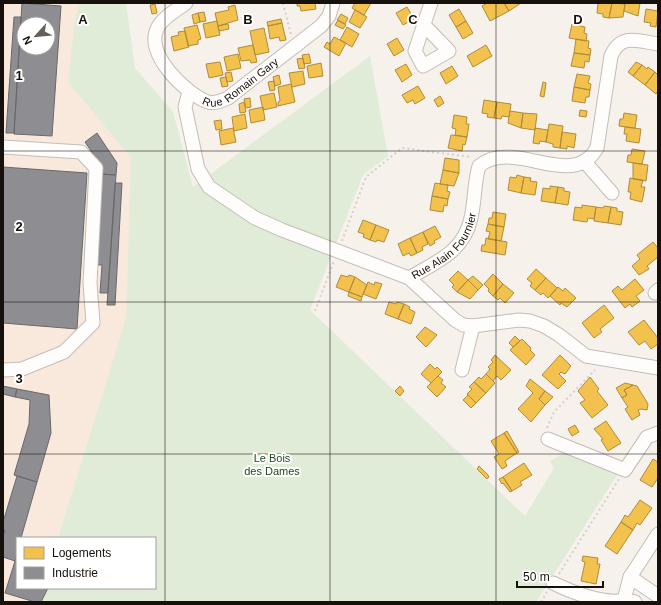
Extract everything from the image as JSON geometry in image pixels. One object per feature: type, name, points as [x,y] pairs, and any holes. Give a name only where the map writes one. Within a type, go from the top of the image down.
[{"type":"street","name":"Rue Romain Gary","points":[[186,3],[163,21],[157,28],[157,52],[165,67],[189,92],[208,102],[216,103],[228,98],[321,26],[334,3]]},
{"type":"street","points":[[424,25],[431,3]]},
{"type":"street","points":[[488,159],[501,156],[573,166],[585,162],[592,157],[597,148],[611,56],[614,49],[620,42],[628,40],[658,44]]},
{"type":"street","name":"Rue Alain Fournier","points":[[189,92],[185,107],[198,170],[209,187],[255,218],[282,230],[409,278],[444,258],[459,246],[471,220],[479,166],[488,159]]},
{"type":"street","points":[[3,147],[81,152],[96,168],[90,283],[93,323],[64,352],[22,368],[3,370]]},
{"type":"street","points":[[585,162],[612,194]]},
{"type":"street","points":[[409,278],[455,320],[464,325],[473,326],[519,320],[530,321],[544,326],[559,335],[586,356],[658,368]]},
{"type":"street","points":[[462,370],[473,326]]},
{"type":"street","points":[[548,439],[625,470],[647,437],[658,433]]},
{"type":"street","points":[[553,583],[579,595],[614,602],[629,601],[630,576],[658,534]]},
{"type":"street","points":[[630,576],[658,596]]},
{"type":"path","points":[[282,3],[295,47]]},
{"type":"path","points":[[315,311],[366,177],[402,148],[488,159]]},
{"type":"path","points":[[548,439],[547,430],[554,412],[605,359]]},
{"type":"path","points":[[541,602],[625,470]]},
{"type":"shaded area","points":[[3,3],[80,3],[75,18],[68,82],[131,158],[126,318],[58,537],[16,537],[16,589],[18,589],[38,602],[3,602]]},
{"type":"green space","name":"Le Bois des Dames","points":[[80,3],[126,3],[135,68],[173,112],[193,187],[370,56],[388,156],[363,175],[310,310],[525,516],[554,468],[550,461],[568,451],[619,472],[536,602],[38,602],[42,589],[156,589],[156,537],[58,537],[126,318],[131,158],[68,82],[75,18]]},
{"type":"building: Logements","points":[[297,3],[315,3],[316,9],[301,11],[300,6],[297,6]]},
{"type":"building: Logements","points":[[355,3],[371,3],[364,15],[352,8]]},
{"type":"building: Logements","points":[[487,3],[504,3],[509,11],[490,21],[482,6]]},
{"type":"building: Logements","points":[[504,3],[521,3],[509,11]]},
{"type":"building: Logements","points":[[598,3],[612,3],[609,18],[603,17],[603,14],[597,13]]},
{"type":"building: Logements","points":[[612,3],[625,4],[623,17],[609,18]]},
{"type":"building: Logements","points":[[625,3],[640,3],[638,16],[624,11]]},
{"type":"building: Logements","points":[[155,4],[157,13],[152,14],[150,5]]},
{"type":"building: Logements","points":[[235,5],[238,20],[218,26],[215,13],[229,10],[228,7]]},
{"type":"building: Logements","points":[[407,7],[414,19],[403,25],[396,13]]},
{"type":"building: Logements","points":[[459,9],[466,21],[456,27],[449,15]]},
{"type":"building: Logements","points":[[646,9],[658,11],[656,27],[650,26],[651,23],[644,22]]},
{"type":"building: Logements","points":[[355,10],[367,17],[360,28],[349,22]]},
{"type":"building: Logements","points":[[204,12],[206,21],[200,22],[198,13]]},
{"type":"building: Logements","points":[[198,13],[200,22],[194,24],[192,15]]},
{"type":"building: Logements","points":[[341,14],[348,18],[345,24],[337,20]]},
{"type":"building: Logements","points":[[281,19],[282,23],[268,26],[267,22]]},
{"type":"building: Logements","points":[[338,20],[346,25],[343,29],[335,25]]},
{"type":"building: Logements","points":[[217,21],[220,35],[206,38],[203,24]]},
{"type":"building: Logements","points":[[466,21],[473,33],[463,39],[456,27]]},
{"type":"building: Logements","points":[[282,23],[286,40],[280,41],[279,37],[270,39],[268,26]]},
{"type":"building: Logements","points":[[228,24],[229,29],[219,31],[218,26]]},
{"type":"building: Logements","points":[[572,24],[585,27],[584,33],[587,34],[586,41],[569,38]]},
{"type":"building: Logements","points":[[197,25],[201,39],[198,40],[198,44],[188,46],[184,28]]},
{"type":"building: Logements","points":[[347,27],[359,34],[352,47],[340,40]]},
{"type":"building: Logements","points":[[264,28],[269,52],[255,55],[250,31]]},
{"type":"building: Logements","points":[[185,31],[189,47],[174,51],[171,37],[179,35],[178,32]]},
{"type":"building: Logements","points":[[334,37],[346,43],[339,56],[324,47],[327,42],[330,44]]},
{"type":"building: Logements","points":[[397,38],[404,50],[394,56],[387,44]]},
{"type":"building: Logements","points":[[576,39],[589,41],[588,48],[591,49],[590,55],[574,53]]},
{"type":"building: Logements","points":[[253,45],[257,62],[251,63],[250,60],[241,61],[238,48]]},
{"type":"building: Logements","points":[[486,45],[492,56],[473,67],[467,56]]},
{"type":"building: Logements","points":[[574,53],[590,55],[589,62],[585,61],[584,68],[571,66]]},
{"type":"building: Logements","points":[[238,54],[241,68],[227,71],[224,57]]},
{"type":"building: Logements","points":[[309,54],[311,63],[304,64],[302,55]]},
{"type":"building: Logements","points":[[303,58],[305,68],[299,69],[297,59]]},
{"type":"building: Logements","points":[[220,62],[223,75],[209,78],[206,64]]},
{"type":"building: Logements","points":[[636,62],[642,65],[633,76],[628,72]]},
{"type":"building: Logements","points":[[321,63],[323,76],[309,78],[307,66]]},
{"type":"building: Logements","points":[[406,64],[412,75],[402,82],[395,70]]},
{"type":"building: Logements","points":[[642,65],[655,72],[645,85],[633,76]]},
{"type":"building: Logements","points":[[452,66],[458,76],[446,84],[440,73]]},
{"type":"building: Logements","points":[[303,71],[305,84],[292,87],[289,73]]},
{"type":"building: Logements","points":[[231,72],[233,81],[227,82],[225,73]]},
{"type":"building: Logements","points":[[655,72],[658,75],[658,91],[656,94],[645,85]]},
{"type":"building: Logements","points":[[577,74],[590,76],[588,83],[591,84],[590,90],[574,87]]},
{"type":"building: Logements","points":[[279,75],[281,84],[275,86],[273,77]]},
{"type":"building: Logements","points":[[226,77],[228,86],[222,87],[220,78]]},
{"type":"building: Logements","points":[[274,81],[275,90],[270,91],[268,82]]},
{"type":"building: Logements","points":[[543,82],[546,83],[544,97],[540,96]]},
{"type":"building: Logements","points":[[291,84],[295,102],[278,106],[278,102],[280,101],[278,87]]},
{"type":"building: Logements","points":[[418,86],[425,98],[415,104],[413,100],[407,103],[402,95]]},
{"type":"building: Logements","points":[[574,87],[590,90],[589,97],[586,97],[585,103],[572,101]]},
{"type":"building: Logements","points":[[274,93],[277,107],[263,110],[260,96]]},
{"type":"building: Logements","points":[[440,96],[444,103],[438,107],[434,100]]},
{"type":"building: Logements","points":[[250,98],[251,107],[246,108],[244,99]]},
{"type":"building: Logements","points":[[484,100],[497,102],[494,118],[487,117],[488,114],[482,113]]},
{"type":"building: Logements","points":[[244,102],[246,112],[240,113],[239,104]]},
{"type":"building: Logements","points":[[497,102],[511,104],[509,117],[502,116],[501,119],[494,118]]},
{"type":"building: Logements","points":[[263,107],[265,120],[251,123],[249,110]]},
{"type":"building: Logements","points":[[580,110],[587,111],[586,117],[579,116]]},
{"type":"building: Logements","points":[[510,111],[523,113],[521,128],[508,123]]},
{"type":"building: Logements","points":[[523,113],[537,114],[535,130],[521,128]]},
{"type":"building: Logements","points":[[624,113],[637,115],[635,128],[619,126],[620,119],[623,119]]},
{"type":"building: Logements","points":[[245,114],[247,128],[234,131],[232,117]]},
{"type":"building: Logements","points":[[454,115],[467,117],[466,124],[469,124],[467,137],[455,135],[456,129],[452,128]]},
{"type":"building: Logements","points":[[221,120],[222,129],[216,130],[214,121]]},
{"type":"building: Logements","points":[[549,124],[563,126],[560,148],[553,147],[553,144],[546,142]]},
{"type":"building: Logements","points":[[625,127],[641,129],[639,143],[626,141],[627,134],[624,134]]},
{"type":"building: Logements","points":[[233,128],[236,142],[221,145],[219,131]]},
{"type":"building: Logements","points":[[535,128],[548,130],[546,142],[540,141],[539,144],[533,143]]},
{"type":"building: Logements","points":[[562,132],[576,134],[574,148],[567,146],[567,149],[560,148]]},
{"type":"building: Logements","points":[[451,135],[467,137],[465,145],[463,144],[462,151],[448,148]]},
{"type":"building: Logements","points":[[632,149],[645,151],[642,164],[627,162],[628,155],[631,155]]},
{"type":"building: Logements","points":[[445,158],[459,160],[459,173],[443,170]]},
{"type":"building: Logements","points":[[633,163],[648,165],[646,181],[633,179]]},
{"type":"building: Logements","points":[[443,170],[459,173],[454,186],[440,184]]},
{"type":"building: Logements","points":[[517,175],[524,177],[521,193],[508,190],[510,177],[516,178]]},
{"type":"building: Logements","points":[[524,177],[531,178],[530,181],[537,182],[535,195],[521,193]]},
{"type":"building: Logements","points":[[630,178],[643,180],[641,187],[645,187],[642,202],[630,199],[631,192],[628,192]]},
{"type":"building: Logements","points":[[435,183],[448,185],[447,191],[450,192],[448,199],[432,196]]},
{"type":"building: Logements","points":[[550,186],[558,187],[555,203],[541,201],[543,188],[550,189]]},
{"type":"building: Logements","points":[[558,187],[564,188],[564,191],[570,192],[568,205],[555,203]]},
{"type":"building: Logements","points":[[432,196],[448,199],[447,206],[444,205],[443,212],[430,210]]},
{"type":"building: Logements","points":[[582,205],[596,207],[594,219],[588,218],[587,222],[573,220],[575,207],[582,208]]},
{"type":"building: Logements","points":[[604,206],[611,207],[608,223],[594,221],[596,207],[603,208]]},
{"type":"building: Logements","points":[[611,207],[617,208],[617,211],[623,212],[621,225],[608,223]]},
{"type":"building: Logements","points":[[493,212],[506,214],[504,227],[488,224],[489,218],[492,218]]},
{"type":"building: Logements","points":[[363,220],[376,225],[370,240],[363,237],[364,234],[358,232]]},
{"type":"building: Logements","points":[[488,224],[504,227],[501,241],[488,239],[490,232],[486,231]]},
{"type":"building: Logements","points":[[376,225],[389,230],[384,242],[370,240]]},
{"type":"building: Logements","points":[[435,226],[441,237],[434,241],[435,243],[430,246],[423,232]]},
{"type":"building: Logements","points":[[423,232],[428,244],[422,247],[423,250],[417,253],[410,238]]},
{"type":"building: Logements","points":[[410,238],[417,253],[411,256],[409,253],[403,256],[398,244]]},
{"type":"building: Logements","points":[[486,238],[507,242],[505,255],[481,251],[482,245],[485,245]]},
{"type":"building: Logements","points":[[653,242],[658,248],[658,257],[647,266],[649,269],[639,275],[632,266],[640,259],[637,255]]},
{"type":"building: Logements","points":[[536,269],[546,278],[535,290],[530,286],[532,283],[527,279]]},
{"type":"building: Logements","points":[[458,271],[468,280],[457,292],[452,287],[454,285],[449,280]]},
{"type":"building: Logements","points":[[493,274],[503,284],[493,296],[484,284]]},
{"type":"building: Logements","points":[[341,275],[355,277],[349,292],[336,287]]},
{"type":"building: Logements","points":[[473,276],[483,285],[478,290],[468,280]]},
{"type":"building: Logements","points":[[355,277],[367,285],[362,297],[349,292]]},
{"type":"building: Logements","points":[[546,278],[557,288],[548,298],[543,293],[541,295],[535,290]]},
{"type":"building: Logements","points":[[635,279],[644,290],[636,296],[640,301],[632,307],[630,304],[625,308],[612,291],[618,286],[622,290]]},
{"type":"building: Logements","points":[[468,280],[478,290],[470,299],[457,292]]},
{"type":"building: Logements","points":[[368,282],[374,285],[375,282],[382,284],[376,299],[363,294]]},
{"type":"building: Logements","points":[[503,284],[514,293],[505,303],[500,298],[498,300],[493,296]]},
{"type":"building: Logements","points":[[558,287],[563,291],[565,288],[576,298],[567,307],[561,303],[560,305],[550,296]]},
{"type":"building: Logements","points":[[349,292],[362,297],[361,301],[348,296]]},
{"type":"building: Logements","points":[[389,302],[404,304],[398,319],[385,314]]},
{"type":"building: Logements","points":[[404,304],[415,312],[411,324],[398,319]]},
{"type":"building: Logements","points":[[604,305],[614,318],[600,329],[602,332],[594,338],[582,323]]},
{"type":"building: Logements","points":[[644,320],[658,338],[658,344],[651,349],[645,341],[639,345],[628,332]]},
{"type":"building: Logements","points":[[425,327],[437,335],[426,347],[416,337]]},
{"type":"building: Logements","points":[[515,336],[520,341],[513,347],[509,343]]},
{"type":"building: Logements","points":[[522,339],[531,348],[530,350],[535,355],[526,365],[510,350]]},
{"type":"building: Logements","points":[[495,355],[511,370],[501,380],[497,376],[493,381],[486,374],[490,369],[488,367],[493,362],[491,360]]},
{"type":"building: Logements","points":[[560,355],[571,366],[565,374],[561,372],[559,374],[566,381],[558,389],[542,375]]},
{"type":"building: Logements","points":[[430,364],[435,369],[437,367],[442,372],[431,383],[421,374]]},
{"type":"building: Logements","points":[[486,374],[495,383],[486,393],[474,382],[479,377],[481,379]]},
{"type":"building: Logements","points":[[438,376],[443,380],[441,383],[446,387],[437,397],[427,387]]},
{"type":"building: Logements","points":[[590,377],[599,389],[597,391],[608,405],[592,418],[580,403],[585,400],[578,391]]},
{"type":"building: Logements","points":[[530,379],[545,391],[539,399],[545,405],[531,422],[518,409],[533,393],[526,386]]},
{"type":"building: Logements","points":[[474,382],[486,393],[476,403],[467,394],[472,389],[469,387]]},
{"type":"building: Logements","points":[[625,383],[633,385],[624,390],[627,395],[622,398],[616,388]]},
{"type":"building: Logements","points":[[633,385],[637,386],[648,404],[647,410],[638,410],[640,415],[632,420],[625,409],[628,407],[622,398],[627,395],[624,390]]},
{"type":"building: Logements","points":[[400,386],[404,391],[400,396],[395,391]]},
{"type":"building: Logements","points":[[545,391],[553,397],[545,405],[539,399]]},
{"type":"building: Logements","points":[[468,395],[476,403],[471,408],[463,400]]},
{"type":"building: Logements","points":[[606,421],[621,443],[608,451],[601,440],[603,439],[594,429]]},
{"type":"building: Logements","points":[[575,425],[579,432],[572,436],[568,429]]},
{"type":"building: Logements","points":[[507,431],[519,452],[517,453],[504,433]]},
{"type":"building: Logements","points":[[504,433],[517,453],[505,461],[507,466],[502,469],[494,457],[499,454],[491,441]]},
{"type":"building: Logements","points":[[653,459],[658,462],[658,478],[652,487],[640,480]]},
{"type":"building: Logements","points":[[524,463],[532,475],[520,482],[522,485],[512,491],[503,477]]},
{"type":"building: Logements","points":[[479,466],[488,475],[489,477],[487,479],[477,469]]},
{"type":"building: Logements","points":[[503,477],[512,491],[510,492],[503,483],[502,484],[499,479]]},
{"type":"building: Logements","points":[[640,500],[652,508],[640,525],[637,523],[633,530],[621,522],[625,515],[628,517]]},
{"type":"building: Logements","points":[[621,522],[633,530],[617,554],[605,546]]},
{"type":"building: Logements","points":[[583,556],[598,558],[597,564],[600,564],[596,584],[581,581],[585,562],[582,561]]},
{"type":"building: Industrie","points":[[22,3],[61,6],[52,136],[14,134],[19,56],[56,56],[56,16],[21,16]]},
{"type":"building: Industrie","points":[[14,17],[16,17],[16,56],[19,56],[14,133],[6,133]]},
{"type":"building: Industrie","points":[[97,133],[117,163],[116,175],[101,174],[102,167],[85,142]]},
{"type":"building: Industrie","points":[[3,167],[87,173],[77,329],[3,323]]},
{"type":"building: Industrie","points":[[101,174],[116,175],[108,293],[100,293],[102,265],[96,265]]},
{"type":"building: Industrie","points":[[115,183],[122,183],[115,305],[107,305]]},
{"type":"building: Industrie","points":[[3,386],[17,389],[15,397],[3,394]]},
{"type":"building: Industrie","points":[[17,389],[49,395],[51,433],[37,482],[14,475],[29,424],[30,400],[15,397]]},
{"type":"building: Industrie","points":[[17,476],[37,482],[21,537],[16,537],[15,561],[3,557],[3,536],[5,530],[3,530],[3,522]]},
{"type":"building: Industrie","points":[[15,561],[16,589],[48,589],[41,602],[35,602],[5,593]]}]
